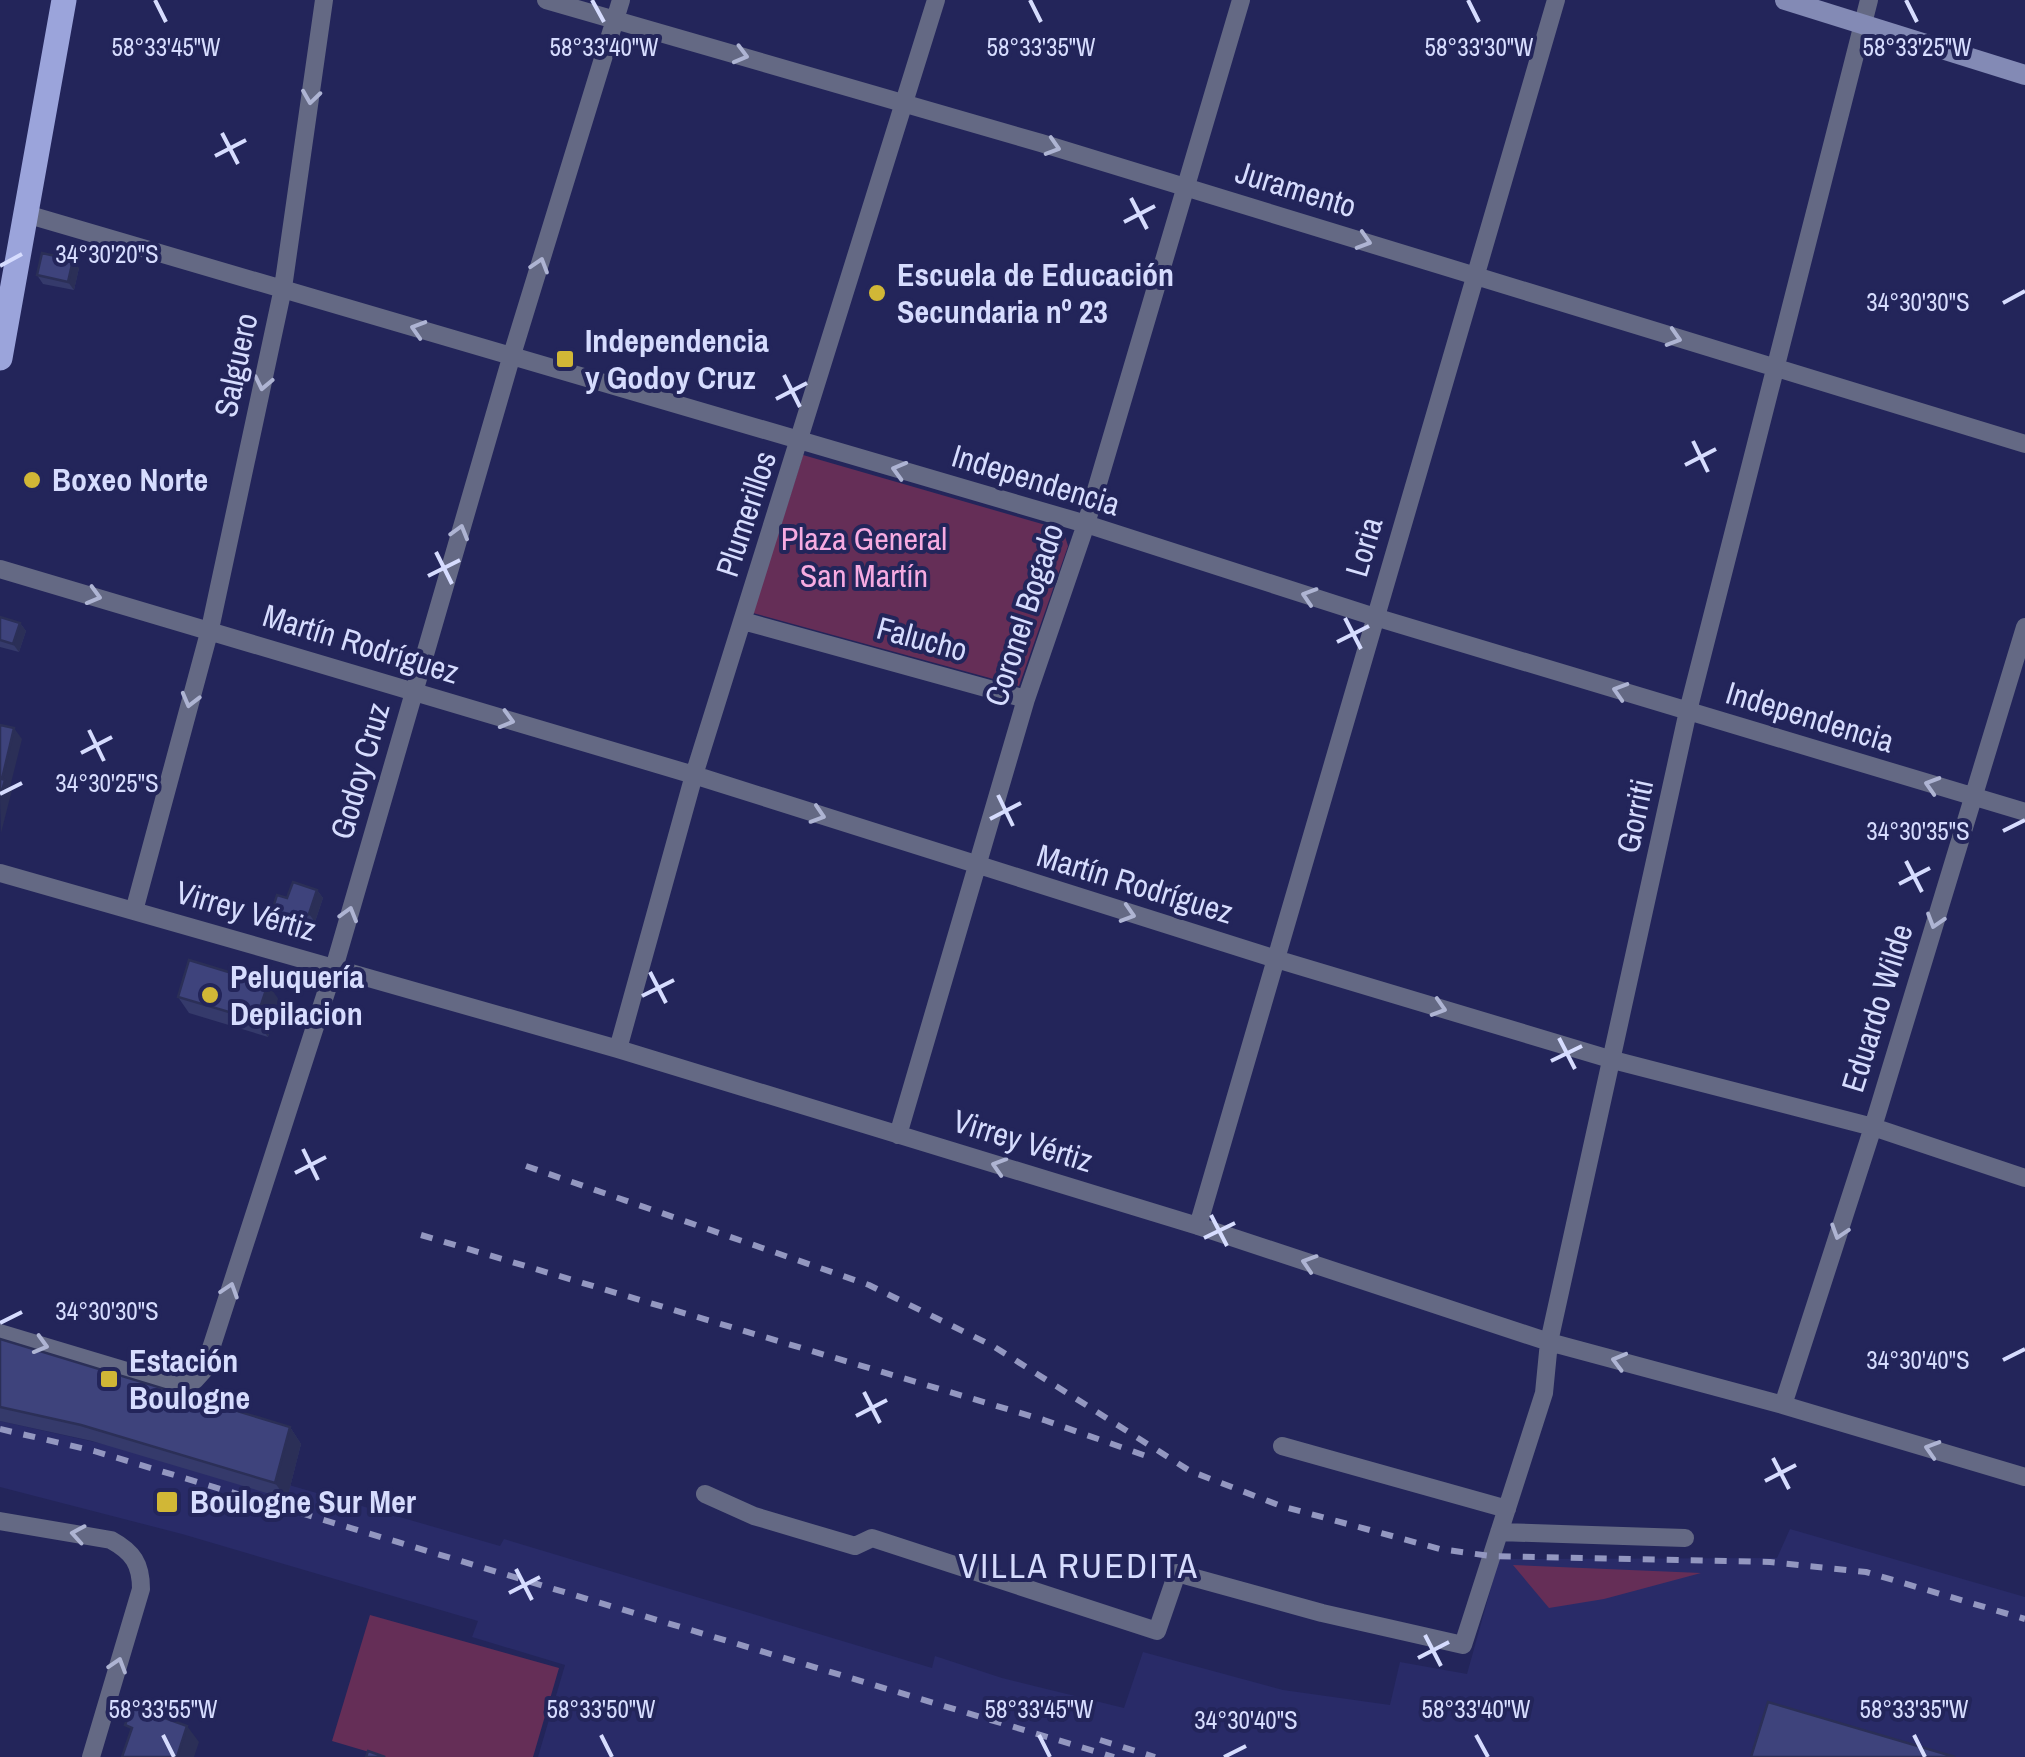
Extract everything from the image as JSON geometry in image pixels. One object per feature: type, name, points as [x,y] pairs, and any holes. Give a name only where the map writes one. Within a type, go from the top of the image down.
[{"type":"main road","points":[[0,358],[64,0]]},
{"type":"street","name":"Salguero","points":[[134,911],[210,629],[283,288],[324,0]]},
{"type":"street","name":"Juramento","points":[[546,0],[1184,186],[2025,444]]},
{"type":"street","name":"Godoy Cruz","points":[[0,1332],[178,1386],[194,1380],[204,1370],[334,968],[511,358],[621,0]]},
{"type":"street","name":"Plumerillos","points":[[618,1049],[694,775],[936,0]]},
{"type":"street","name":"Coronel Bogado","points":[[898,1135],[1026,699],[1086,524],[1241,0]]},
{"type":"street","name":"Loria","points":[[1198,1226],[1556,0]]},
{"type":"street","points":[[1785,0],[2025,75]]},
{"type":"street","name":"Gorriti","points":[[706,1494],[754,1516],[855,1546],[872,1538],[1157,1631],[1177,1572],[1322,1613],[1463,1645],[1544,1393],[1549,1342],[1688,711],[1869,0]]},
{"type":"street","name":"Independencia","points":[[26,214],[1086,524],[1375,617],[2025,812]]},
{"type":"street","name":"Martín Rodríguez","points":[[0,570],[694,775],[1276,959],[1613,1060],[1874,1127],[2025,1178]]},
{"type":"street","name":"Falucho","points":[[743,621],[1026,699]]},
{"type":"street","name":"Eduardo Wilde","points":[[1784,1405],[1874,1127],[2025,627]]},
{"type":"street","name":"Virrey Vértiz","points":[[0,872],[618,1049],[1198,1226],[1549,1342],[1784,1405],[2025,1477]]},
{"type":"street","points":[[1282,1446],[1507,1509]]},
{"type":"street","points":[[0,1521],[111,1540],[126,1548],[141,1573],[141,1590],[90,1757]]},
{"type":"street","points":[[1500,1532],[1684,1538]]},
{"type":"shaded area","points":[[0,1421],[289,1485],[500,1546],[504,1539],[932,1668],[935,1656],[1002,1678],[1124,1708],[1143,1652],[1283,1690],[1390,1705],[1400,1662],[1467,1674],[1499,1559],[1777,1558],[1790,1529],[2025,1597],[2025,1757],[538,1757],[565,1665],[472,1637],[478,1621],[182,1534],[0,1487]]},
{"type":"green space","name":"Plaza General San Martín","points":[[803,455],[1063,530],[1068,546],[1019,686],[753,613]]},
{"type":"green space","points":[[1513,1565],[1701,1573],[1604,1599],[1549,1608]]},
{"type":"green space","points":[[370,1615],[559,1668],[533,1757],[386,1757],[332,1741]]},
{"type":"building","points":[[42,253],[73,260],[68,282],[37,275]]},
{"type":"building","points":[[0,617],[20,623],[13,644],[0,640]]},
{"type":"building","points":[[0,725],[14,728],[0,798]]},
{"type":"building","points":[[293,882],[317,890],[309,914],[297,920],[272,911],[277,895],[287,898]]},
{"type":"building","points":[[189,960],[268,984],[256,1020],[178,997]]},
{"type":"building","points":[[0,1339],[290,1427],[275,1483],[81,1425],[0,1407]]},
{"type":"building","points":[[1768,1702],[1955,1757],[1751,1757]]},
{"type":"building","points":[[132,1706],[187,1726],[177,1757],[122,1757],[132,1728],[125,1725]]},
{"type":"railway","points":[[526,1166],[869,1285],[993,1346],[1190,1471],[1281,1506],[1440,1549],[1490,1556],[1770,1562],[1866,1572],[2025,1619]]},
{"type":"railway","points":[[421,1235],[1044,1420],[1152,1458]]},
{"type":"railway","points":[[0,1429],[94,1451],[1114,1757]]},
{"type":"railway","points":[[1100,1740],[1155,1757]]},
{"type":"place","name":"Escuela de Educación Secundaria nº 23","points":[[877,293]]},
{"type":"place","name":"Independencia y Godoy Cruz","points":[[565,359]]},
{"type":"place","name":"Boxeo Norte","points":[[32,480]]},
{"type":"place","name":"Peluquería Depilacion","points":[[210,995]]},
{"type":"place","name":"Estación Boulogne","points":[[109,1379]]},
{"type":"place","name":"Boulogne Sur Mer","points":[[167,1502]]},
{"type":"district","name":"VILLA RUEDITA","points":[[1079,1566]]}]
